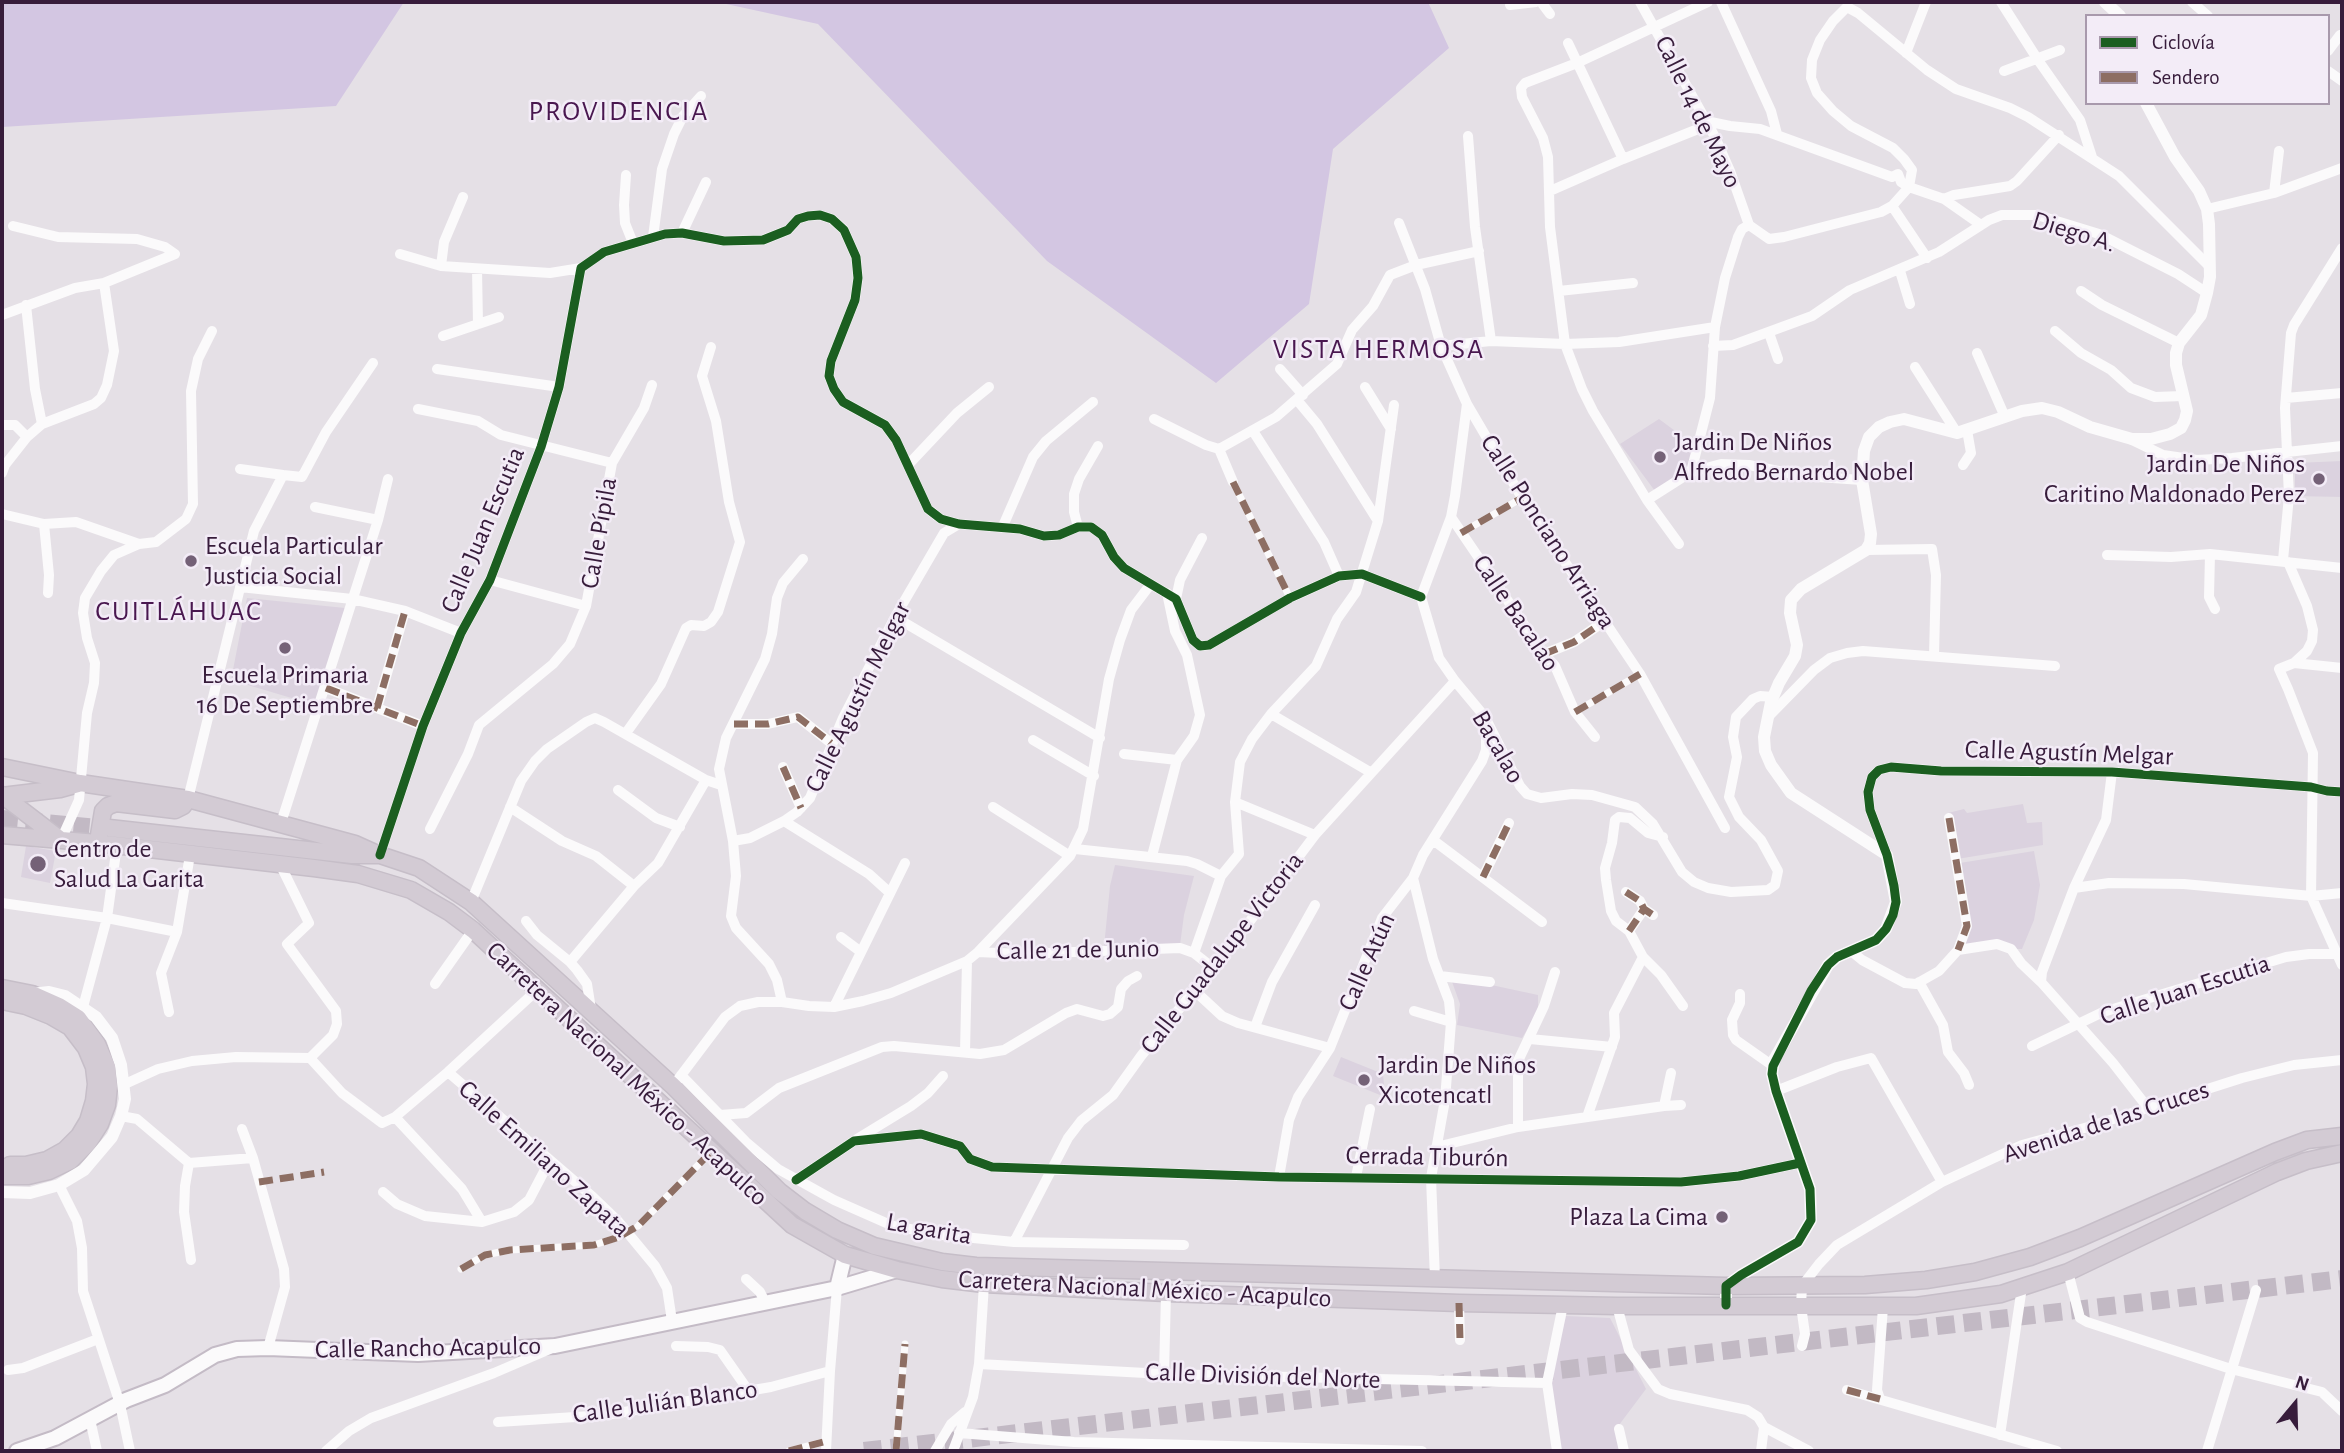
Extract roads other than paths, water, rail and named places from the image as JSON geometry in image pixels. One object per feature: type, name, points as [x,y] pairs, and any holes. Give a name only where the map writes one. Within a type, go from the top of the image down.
[{"type":"main road","points":[[2,767],[80,783],[188,799],[355,844],[380,855]]},
{"type":"main road","points":[[2,795],[60,789],[80,783]]},
{"type":"main road","points":[[2,795],[61,840]]},
{"type":"main road","points":[[97,843],[103,811],[108,806],[116,803],[176,810],[188,799]]},
{"type":"main road","name":"Carretera Nacional México - Acapulco","points":[[109,828],[352,855],[380,855],[419,868],[471,902],[592,1013],[677,1081],[779,1191],[804,1211],[862,1240],[908,1256],[976,1266],[1726,1286],[1802,1286],[1926,1280],[1975,1272],[2030,1257],[2080,1238],[2275,1152],[2307,1140],[2342,1136]]},
{"type":"main road","name":"Carretera Nacional México - Acapulco","points":[[2,835],[117,845],[358,874],[411,890],[449,912],[473,930],[792,1225],[845,1255],[942,1279],[984,1284],[1166,1293],[1459,1303],[1916,1306],[2001,1294],[2068,1272],[2277,1172],[2306,1161],[2342,1153]]},
{"type":"main road","points":[[2,988],[32,994],[78,1018],[97,1044],[107,1067],[109,1086],[107,1105],[100,1124],[88,1143],[70,1161],[49,1171],[27,1176],[2,1176]]},
{"type":"main road","points":[[2,1001],[26,1006],[70,1027],[86,1048],[94,1067],[96,1084],[88,1121],[79,1136],[65,1150],[47,1160],[26,1165],[2,1165]]},
{"type":"main road","points":[[837,1288],[845,1255]]},
{"type":"main road","points":[[1992,1267],[2001,1294]]},
{"type":"main road","name":"Calle Rancho Acapulco","points":[[17,1451],[55,1438],[120,1404],[165,1385],[215,1355],[237,1349],[418,1354],[555,1346],[837,1288],[897,1270]]},
{"type":"street","points":[[1510,5],[1538,2],[1550,14]]},
{"type":"street","name":"Calle 14 de Mayo","points":[[1640,2],[1707,123],[1730,171],[1749,225]]},
{"type":"street","points":[[1679,544],[1647,499],[1593,411],[1565,344],[1550,227],[1548,157],[1521,89],[1525,83],[1577,63],[1708,2]]},
{"type":"street","points":[[1721,2],[1771,111],[1777,134]]},
{"type":"street","points":[[1906,53],[1926,2]]},
{"type":"street","points":[[2001,2],[2080,120],[2092,158]]},
{"type":"street","points":[[2105,2],[2118,14]]},
{"type":"street","points":[[2192,2],[2206,14]]},
{"type":"street","points":[[1691,472],[1710,398],[1715,327],[1732,251],[1742,229],[1749,225],[1769,239],[1881,212],[1892,206],[1909,187],[1912,170],[1904,159],[1893,148],[1851,126],[1833,111],[1817,93],[1811,78],[1812,60],[1819,40],[1847,5],[1927,70],[1956,89],[2010,108],[2059,135],[2119,176],[2208,265]]},
{"type":"street","points":[[2330,48],[2340,35]]},
{"type":"street","points":[[1568,43],[1623,159]]},
{"type":"street","points":[[2004,71],[2060,50]]},
{"type":"street","points":[[653,237],[662,169],[683,117],[701,96]]},
{"type":"street","points":[[2132,439],[2151,439],[2181,428],[2186,411],[2176,365],[2179,343],[2201,315],[2207,293],[2207,209],[2147,105]]},
{"type":"street","points":[[1550,191],[1707,123],[1760,129],[1892,177],[1898,174],[1901,181],[1909,187],[1944,199],[1981,225]]},
{"type":"street","points":[[1944,199],[2010,186],[2059,135]]},
{"type":"street","points":[[1468,136],[1491,341]]},
{"type":"street","points":[[2274,193],[2279,151]]},
{"type":"street","points":[[2207,209],[2274,193],[2342,168]]},
{"type":"street","points":[[626,175],[625,223],[633,243]]},
{"type":"street","points":[[682,233],[706,183]]},
{"type":"street","points":[[441,266],[444,242],[463,197]]},
{"type":"street","points":[[1892,206],[1927,258]]},
{"type":"street","points":[[400,254],[441,266],[550,273],[581,268],[604,252],[653,237],[682,233],[724,241],[763,240],[788,230],[798,219],[820,215],[832,219],[844,230],[856,257],[858,278],[855,300],[831,361],[830,376],[834,389],[843,402],[885,425],[896,440],[928,509],[941,519],[959,524],[1003,526],[1044,537],[1059,536],[1079,527],[1091,527],[1102,536],[1124,568],[1171,596],[1193,640],[1200,646],[1209,645],[1290,598],[1339,576],[1362,574],[1421,597],[1451,517],[1467,404]]},
{"type":"street","name":"Diego A.","points":[[1713,346],[1733,345],[1812,316],[1836,298],[1939,253],[1981,225],[2002,215],[2036,215],[2099,234],[2178,274],[2207,293]]},
{"type":"street","name":"Calle Ponciano Arriaga","points":[[1399,222],[1425,289],[1441,346],[1467,404],[1522,498],[1640,674],[1725,828]]},
{"type":"street","points":[[2,315],[75,288],[104,283],[175,254],[165,247],[137,239],[58,237],[13,226]]},
{"type":"street","points":[[2341,958],[2311,896],[2311,745],[2279,669],[2294,663],[2307,651],[2314,630],[2307,606],[2285,561],[2288,496],[2286,398],[2294,325],[2342,248]]},
{"type":"street","points":[[1154,419],[1219,449],[1253,431],[1300,398],[1337,364],[1352,330],[1373,306],[1390,275],[1416,265],[1479,251]]},
{"type":"street","name":"Calle Juan Escutia","points":[[380,855],[424,726],[461,633],[490,580],[541,447],[559,387],[581,268]]},
{"type":"street","points":[[477,269],[478,324]]},
{"type":"street","points":[[1900,271],[1910,304]]},
{"type":"street","points":[[2,473],[27,437],[42,424],[94,404],[101,398],[107,385],[114,351],[104,283]]},
{"type":"street","points":[[1559,291],[1633,283]]},
{"type":"street","points":[[2081,291],[2102,305],[2179,343]]},
{"type":"street","points":[[26,305],[42,424]]},
{"type":"street","points":[[443,336],[499,317]]},
{"type":"street","points":[[1441,346],[1491,341],[1565,344],[1619,342],[1715,327]]},
{"type":"street","points":[[61,840],[79,800],[87,713],[94,683],[95,663],[86,638],[83,613],[85,598],[114,555],[139,544],[156,542],[187,519],[193,504],[191,391],[198,359],[212,331]]},
{"type":"street","points":[[2055,331],[2081,353],[2111,370],[2131,388],[2155,397],[2183,396]]},
{"type":"street","points":[[1769,332],[1778,359]]},
{"type":"street","points":[[626,733],[662,684],[686,628],[691,625],[704,626],[711,622],[718,612],[740,542],[729,502],[716,421],[702,376],[711,347]]},
{"type":"street","points":[[1977,353],[2005,417]]},
{"type":"street","points":[[240,469],[302,477],[326,432],[373,363]]},
{"type":"street","points":[[1915,367],[1962,432],[1970,453],[1963,465]]},
{"type":"street","points":[[437,369],[559,387]]},
{"type":"street","points":[[1280,369],[1378,521]]},
{"type":"street","name":"Calle Pípila","points":[[430,829],[468,754],[479,725],[562,656],[570,644],[586,606],[612,463],[644,408],[652,385]]},
{"type":"street","points":[[908,465],[957,413],[989,387]]},
{"type":"street","points":[[1365,387],[1391,429]]},
{"type":"street","points":[[2286,398],[2342,393]]},
{"type":"street","points":[[1003,526],[1033,457],[1046,441],[1093,402]]},
{"type":"street","points":[[1194,953],[1221,876],[1239,854],[1235,802],[1240,762],[1252,738],[1271,714],[1316,666],[1337,619],[1356,592],[1378,521],[1394,405]]},
{"type":"street","points":[[1726,1304],[1726,1286],[1798,1242],[1807,1231],[1811,1220],[1810,1189],[1776,1091],[1773,1066],[1828,965],[1837,957],[1876,940],[1886,929],[1896,902],[1887,855],[1791,793],[1771,765],[1765,751],[1764,737],[1773,697],[1795,656],[1797,645],[1790,613],[1791,600],[1801,589],[1866,550],[1870,543],[1871,534],[1862,480],[1864,451],[1869,437],[1879,427],[1904,419],[1962,432],[2022,411],[2042,408],[2058,412],[2090,427],[2132,439],[2163,455],[2179,459],[2232,458],[2342,446]]},
{"type":"street","points":[[418,410],[478,421],[501,435],[612,463]]},
{"type":"street","points":[[2,425],[15,425],[27,437]]},
{"type":"street","points":[[1253,431],[1324,542],[1339,576]]},
{"type":"street","points":[[1079,527],[1074,512],[1074,494],[1079,479],[1098,446]]},
{"type":"street","points":[[1219,449],[1290,598]]},
{"type":"street","points":[[1647,499],[1691,472],[1721,464],[1749,465],[1803,476],[1862,480]]},
{"type":"street","points":[[188,799],[254,531],[283,475]]},
{"type":"street","points":[[281,824],[326,688],[388,479]]},
{"type":"street","points":[[1461,533],[1522,498]]},
{"type":"street","points":[[315,507],[378,520]]},
{"type":"street","points":[[2,514],[44,524],[76,522],[139,544]]},
{"type":"street","name":"Calle Bacalao","points":[[1451,517],[1544,654],[1555,666],[1575,712],[1595,737]]},
{"type":"street","points":[[44,524],[48,593]]},
{"type":"street","name":"Calle Agustín Melgar","points":[[733,841],[750,838],[784,821],[810,798],[831,743],[895,617],[944,533],[959,524]]},
{"type":"street","points":[[1152,856],[1177,760],[1194,736],[1200,715],[1186,655],[1175,631],[1171,596],[1202,538]]},
{"type":"street","points":[[1866,550],[1933,549],[1936,575],[1934,656]]},
{"type":"street","points":[[2210,554],[2209,597],[2215,609]]},
{"type":"street","points":[[2107,555],[2171,557],[2210,554],[2342,568]]},
{"type":"street","points":[[782,1002],[777,980],[769,964],[736,928],[731,916],[736,876],[733,841],[719,769],[721,754],[765,659],[777,598],[783,583],[803,559]]},
{"type":"street","name":"Calle Pípila","points":[[490,580],[586,606]]},
{"type":"street","points":[[677,1081],[724,1017],[740,1006],[758,1002],[782,1002],[834,1007],[891,993],[967,961],[1073,853],[1083,829],[1109,679],[1120,640],[1131,610],[1150,585]]},
{"type":"street","points":[[240,587],[352,599],[405,611],[461,633]]},
{"type":"street","name":"Bacalao","points":[[1421,597],[1439,658],[1485,717],[1520,786],[1527,794],[1541,798],[1572,794],[1592,795],[1635,807],[1663,837],[1682,872],[1693,882],[1708,888],[1731,892],[1758,892],[1775,885],[1778,871],[1761,840],[1739,817],[1729,797],[1737,758],[1733,728],[1736,717],[1753,699],[1760,696],[1773,697]]},
{"type":"street","points":[[377,708],[405,611]]},
{"type":"street","points":[[895,617],[1100,738]]},
{"type":"street","points":[[1544,654],[1574,642],[1605,621]]},
{"type":"street","points":[[1767,717],[1814,670],[1830,658],[1847,653],[1863,651],[2055,666]]},
{"type":"street","points":[[2294,663],[2342,668]]},
{"type":"street","points":[[1575,712],[1640,674]]},
{"type":"street","name":"Calle Guadalupe Victoria","points":[[1014,1242],[1068,1138],[1082,1121],[1113,1096],[1141,1056],[1213,968],[1315,835],[1455,681]]},
{"type":"street","points":[[326,688],[424,726]]},
{"type":"street","points":[[1271,714],[1370,772]]},
{"type":"street","points":[[734,724],[768,724],[798,717],[831,743]]},
{"type":"street","name":"Calle Atún","points":[[1279,1177],[1289,1120],[1298,1097],[1330,1048],[1382,918],[1413,878],[1482,761],[1486,751],[1485,717]]},
{"type":"street","points":[[471,902],[521,781],[547,749],[595,719],[626,733],[706,780],[721,785]]},
{"type":"street","points":[[1033,740],[1094,776]]},
{"type":"street","points":[[1124,754],[1177,760]]},
{"type":"street","points":[[783,767],[801,808]]},
{"type":"street","name":"Calle Agustín Melgar","points":[[1887,855],[1870,810],[1868,792],[1872,777],[1879,770],[1891,767],[1941,771],[2112,772],[2311,787],[2327,792],[2342,792]]},
{"type":"street","points":[[2041,982],[2042,972],[2074,888],[2106,820],[2112,772]]},
{"type":"street","points":[[570,962],[657,863],[706,780]]},
{"type":"street","points":[[618,790],[656,818],[680,827]]},
{"type":"street","points":[[1235,802],[1315,835]]},
{"type":"street","points":[[510,807],[562,841],[596,856],[634,886]]},
{"type":"street","points":[[993,807],[1073,853],[1152,856],[1197,864],[1221,876]]},
{"type":"street","points":[[1663,837],[1648,833],[1630,818],[1619,817],[1615,820],[1605,868],[1606,880],[1611,911],[1616,921],[1629,931],[1643,957],[1661,975],[1683,1006]]},
{"type":"street","points":[[1852,951],[1905,983],[1919,982],[1939,971],[1958,950],[1966,926],[1949,818]]},
{"type":"street","points":[[784,821],[869,874],[890,893]]},
{"type":"street","points":[[1483,877],[1509,823]]},
{"type":"street","points":[[1433,840],[1542,922]]},
{"type":"street","points":[[82,1007],[107,918],[117,845]]},
{"type":"street","points":[[169,1012],[161,973],[177,933],[190,855]]},
{"type":"street","points":[[834,1007],[905,863]]},
{"type":"street","points":[[125,1084],[158,1069],[192,1061],[236,1057],[310,1058],[333,1035],[337,1024],[336,1011],[287,944],[309,923],[279,864]]},
{"type":"street","points":[[1413,878],[1433,959],[1449,1001],[1451,1022],[1445,1101],[1431,1178],[1435,1279]]},
{"type":"street","points":[[2074,888],[2109,883],[2184,884],[2311,896],[2342,893]]},
{"type":"street","points":[[1626,892],[1640,901],[1648,912],[1629,931]]},
{"type":"street","points":[[2,903],[107,918],[177,933]]},
{"type":"street","points":[[1255,1027],[1272,982],[1315,905]]},
{"type":"street","points":[[526,921],[537,935],[570,962],[587,984],[592,1013]]},
{"type":"street","points":[[435,984],[473,930]]},
{"type":"street","points":[[841,937],[861,952]]},
{"type":"street","points":[[1958,950],[1997,944],[2011,949],[2148,1108]]},
{"type":"street","name":"Calle 21 de Junio","points":[[978,952],[1021,954],[1180,948],[1194,953],[1213,968]]},
{"type":"street","name":"Calle Juan Escutia","points":[[2032,1046],[2103,1012],[2286,957],[2309,954],[2341,958]]},
{"type":"street","points":[[1587,1117],[1615,1037],[1614,1013],[1643,957]]},
{"type":"street","points":[[965,1052],[967,961]]},
{"type":"street","points":[[1518,1127],[1518,1061],[1530,1040],[1555,972]]},
{"type":"street","points":[[720,1115],[746,1113],[779,1088],[882,1047],[992,1053],[1004,1050],[1077,1009],[1102,1016],[1110,1014],[1118,1007],[1121,989],[1137,976]]},
{"type":"street","points":[[1440,976],[1490,982]]},
{"type":"street","points":[[1919,982],[1943,1025],[1948,1052],[1964,1073],[1969,1085]]},
{"type":"street","points":[[1195,990],[1222,1016],[1238,1024],[1330,1048]]},
{"type":"street","points":[[310,1058],[342,1093],[382,1123],[396,1117],[536,991]]},
{"type":"street","points":[[2,1192],[30,1193],[59,1185],[83,1170],[112,1137],[125,1099],[121,1065],[112,1038],[96,1017],[65,996],[49,992],[32,994]]},
{"type":"street","points":[[1740,994],[1740,1003],[1732,1020],[1733,1035],[1736,1040],[1773,1066]]},
{"type":"street","points":[[1414,1011],[1451,1022]]},
{"type":"street","points":[[1530,1040],[1612,1048]]},
{"type":"street","points":[[1776,1091],[1837,1067],[1871,1058],[1942,1182]]},
{"type":"street","name":"Avenida de las Cruces","points":[[1802,1286],[1837,1245],[1942,1182],[2022,1145],[2281,1068],[2342,1060]]},
{"type":"street","name":"Calle Emiliano Zapata","points":[[448,1072],[617,1220],[655,1266],[667,1288],[672,1321]]},
{"type":"street","points":[[1664,1105],[1671,1073]]},
{"type":"street","points":[[796,1180],[911,1106],[929,1093],[943,1076]]},
{"type":"street","name":"La garita","points":[[677,1081],[720,1115],[778,1169],[844,1205],[893,1226],[943,1235],[1014,1242],[1184,1245]]},
{"type":"street","points":[[1436,1147],[1518,1127],[1664,1105],[1681,1105]]},
{"type":"street","points":[[1356,1177],[1370,1110]]},
{"type":"street","points":[[121,1116],[137,1119],[189,1163],[253,1158]]},
{"type":"street","points":[[396,1117],[462,1189],[482,1222]]},
{"type":"street","points":[[242,1129],[253,1158],[284,1269],[285,1287],[268,1348]]},
{"type":"street","name":"Cerrada Tiburón","points":[[854,1142],[921,1134],[960,1146],[970,1159],[992,1167],[1279,1177],[1681,1182],[1739,1176],[1800,1163]]},
{"type":"street","points":[[638,1226],[711,1152]]},
{"type":"street","points":[[383,1192],[397,1204],[425,1216],[482,1222],[514,1212],[529,1200],[550,1160]]},
{"type":"street","points":[[189,1163],[184,1212],[191,1260]]},
{"type":"street","points":[[59,1185],[77,1222],[82,1248],[83,1291],[120,1404],[130,1451]]},
{"type":"street","points":[[461,1269],[485,1255],[510,1250],[594,1245],[619,1237]]},
{"type":"street","points":[[2068,1272],[2080,1318],[2087,1322],[2231,1369],[2322,1392],[2342,1410]]},
{"type":"street","points":[[746,1279],[760,1292],[765,1302]]},
{"type":"street","points":[[953,1451],[973,1396],[979,1364],[984,1284]]},
{"type":"street","points":[[1802,1286],[1801,1306],[1805,1334],[1802,1346]]},
{"type":"street","points":[[2000,1435],[2022,1287]]},
{"type":"street","points":[[789,1451],[826,1446],[837,1288]]},
{"type":"street","points":[[2207,1451],[2256,1290]]},
{"type":"street","points":[[1164,1374],[1166,1293]]},
{"type":"street","points":[[1459,1303],[1460,1340]]},
{"type":"street","points":[[1557,1451],[1547,1383],[1563,1304]]},
{"type":"street","points":[[1617,1306],[1629,1350],[1658,1389],[1670,1394],[1748,1410],[1758,1417],[1764,1427],[1809,1451]]},
{"type":"street","points":[[1880,1399],[1877,1390],[1883,1307]]},
{"type":"street","points":[[8,1370],[23,1368],[98,1339]]},
{"type":"street","points":[[896,1451],[905,1344]]},
{"type":"street","points":[[326,1451],[349,1431],[371,1418],[482,1378],[555,1346]]},
{"type":"street","points":[[676,1346],[720,1350],[748,1390]]},
{"type":"street","name":"Calle División del Norte","points":[[979,1364],[1164,1374],[1547,1383]]},
{"type":"street","name":"Calle Julián Blanco","points":[[498,1422],[606,1415],[796,1381],[830,1371]]},
{"type":"street","points":[[1847,1390],[2057,1451]]},
{"type":"street","points":[[936,1451],[951,1424],[965,1412]]},
{"type":"street","points":[[90,1419],[97,1451]]},
{"type":"street","points":[[1761,1451],[1764,1427]]},
{"type":"street","points":[[1619,1429],[1623,1451]]},
{"type":"street","points":[[959,1433],[1074,1442],[1422,1451]]},
{"type":"tunnel","points":[[2,818],[109,828]]},
{"type":"tunnel","points":[[619,1237],[638,1226]]},
{"type":"tunnel","points":[[864,1451],[2342,1279]]},
{"type":"place","name":"Jardin De Niños Alfredo Bernardo Nobel","points":[[1660,457]]},
{"type":"place","name":"Jardin De Niños Caritino Maldonado Perez","points":[[2319,479]]},
{"type":"place","name":"Escuela Particular Justicia Social","points":[[191,561]]},
{"type":"place","name":"Escuela Primaria 16 De Septiembre","points":[[285,648]]},
{"type":"place","name":"Centro de Salud La Garita","points":[[38,864]]},
{"type":"place","name":"Jardin De Niños Xicotencatl","points":[[1364,1080]]},
{"type":"place","name":"Plaza La Cima","points":[[1722,1217]]},
{"type":"district","name":"PROVIDENCIA","points":[[619,112]]},
{"type":"district","name":"VISTA HERMOSA","points":[[1379,350]]},
{"type":"district","name":"CUITLÁHUAC","points":[[179,612]]}]
